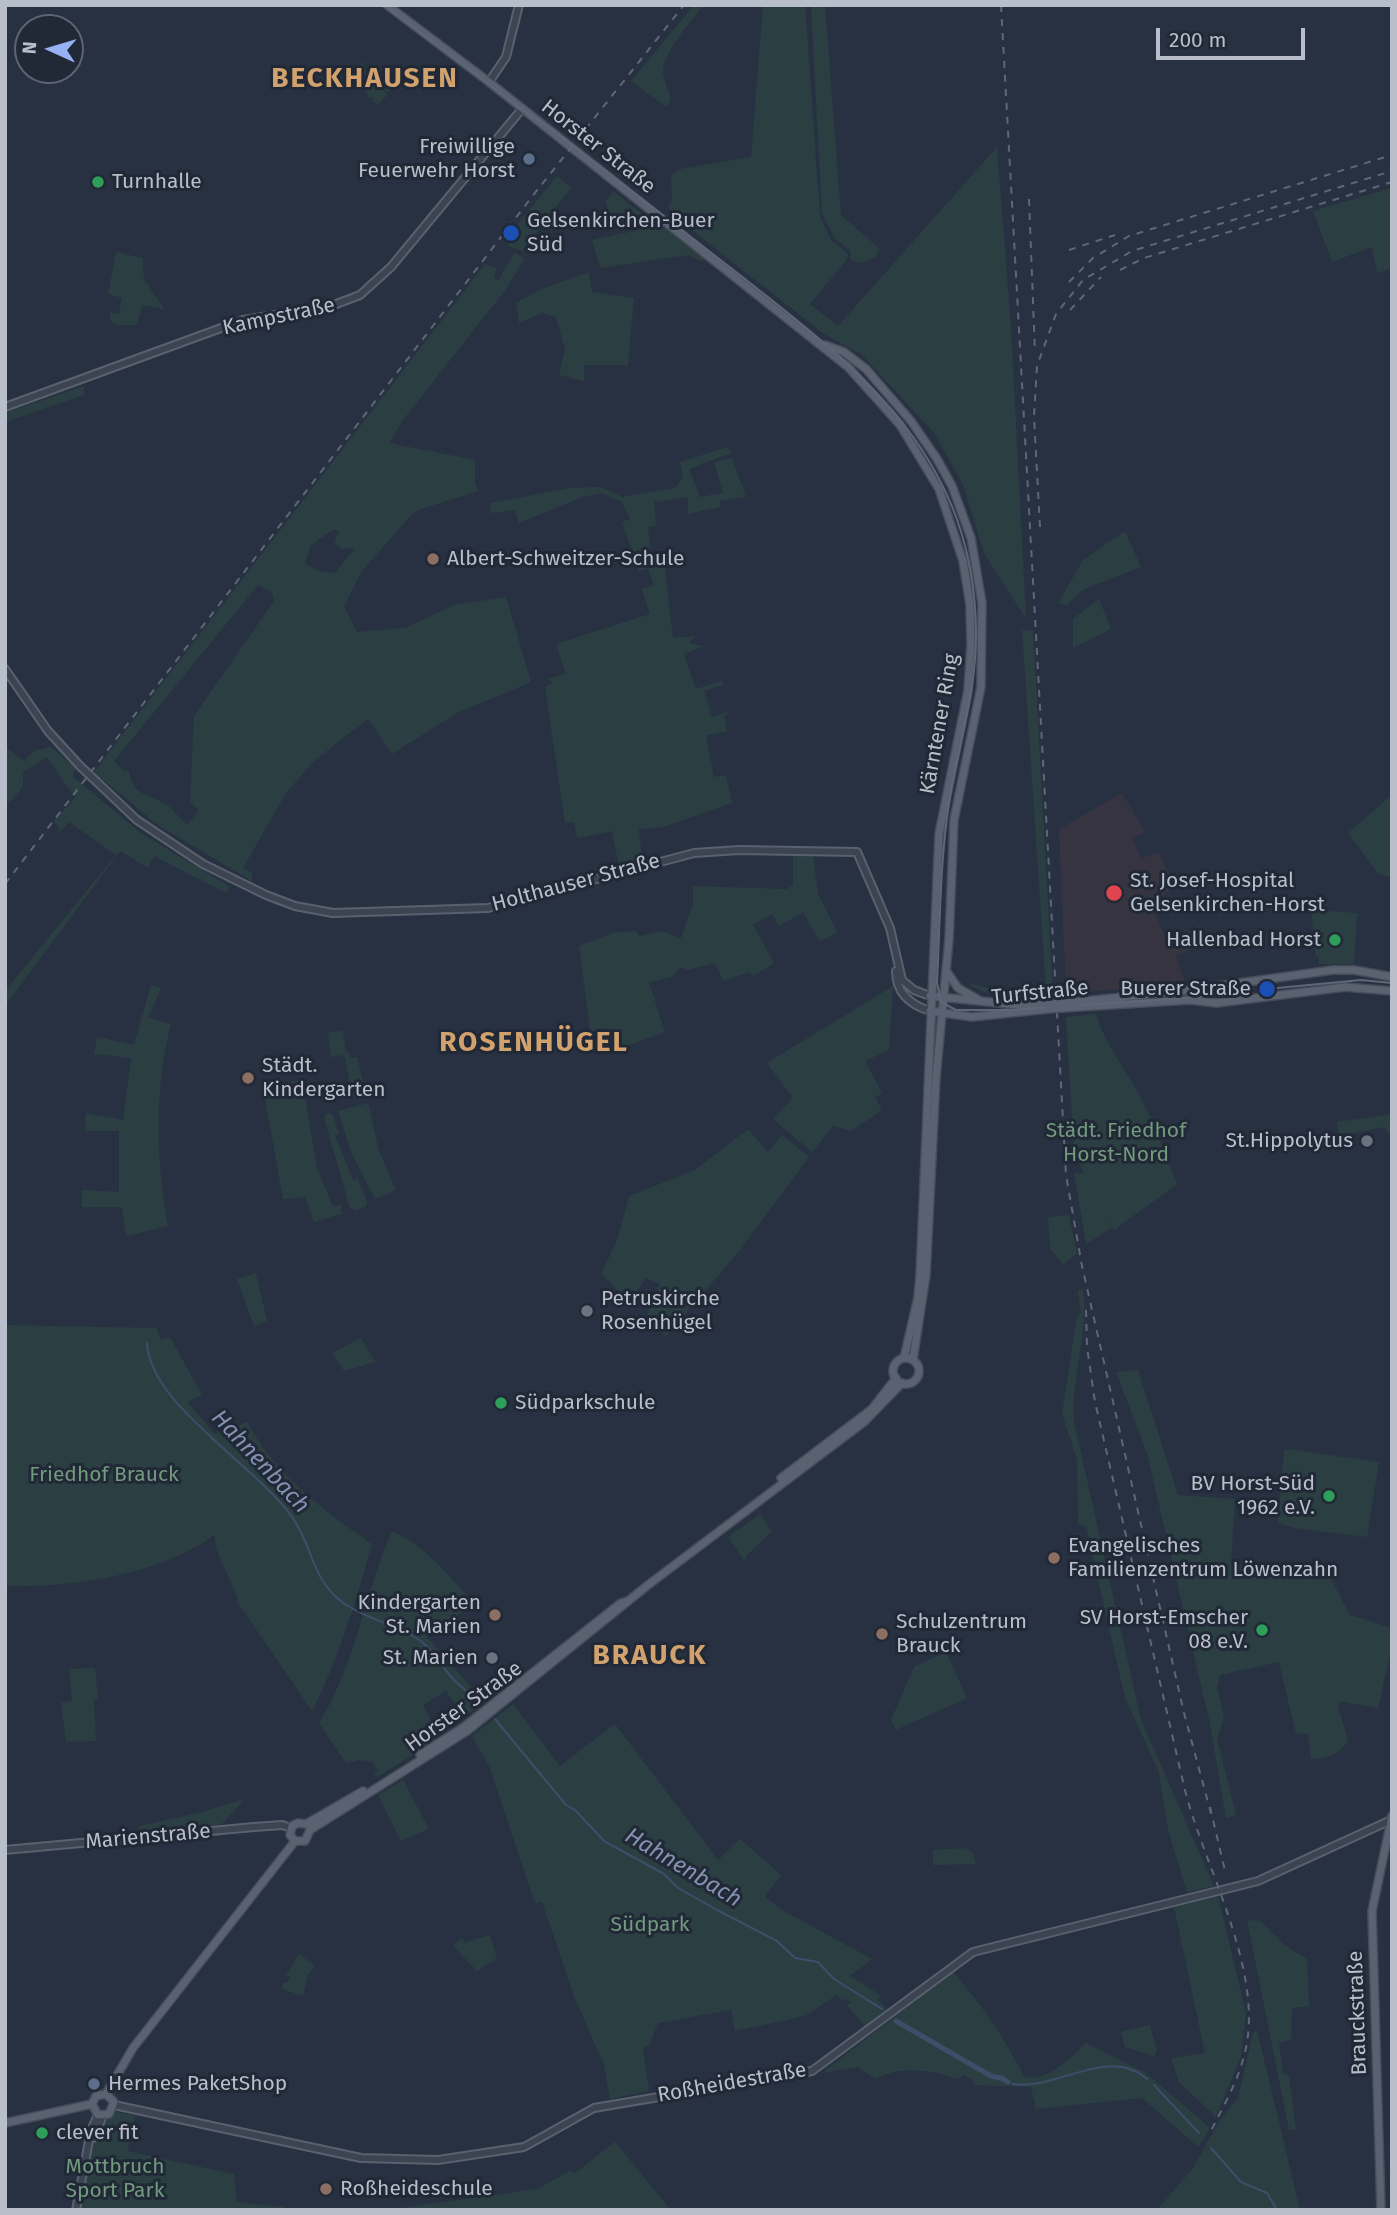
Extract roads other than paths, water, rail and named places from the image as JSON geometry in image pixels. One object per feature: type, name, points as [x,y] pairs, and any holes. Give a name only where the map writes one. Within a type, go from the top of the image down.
[{"type":"main road","name":"Horster Straße","points":[[387,5],[489,82],[521,110],[821,344]]},
{"type":"main road","name":"Kärntener Ring","points":[[821,344],[844,352],[866,369],[911,421],[952,486],[975,553],[982,603],[982,665],[977,710],[954,820],[947,971],[927,1163]]},
{"type":"main road","name":"Kärntener Ring","points":[[821,344],[864,383],[920,454],[950,514],[965,570],[970,605],[970,666],[941,818],[930,996],[927,1163]]},
{"type":"main road","name":"Turfstraße","points":[[942,1014],[984,1017],[1047,1006],[1168,997],[1333,970],[1354,970],[1392,978]]},
{"type":"main road","points":[[947,971],[958,988],[979,1000]]},
{"type":"main road","name":"Turfstraße","points":[[1168,997],[1227,1002],[1345,987],[1392,990]]},
{"type":"main road","points":[[1203,1002],[1232,995]]},
{"type":"main road","points":[[930,996],[944,998]]},
{"type":"main road","name":"Turfstraße","points":[[944,998],[1047,1006]]},
{"type":"main road","points":[[930,1011],[942,1014]]},
{"type":"main road","points":[[904,1358],[913,1360],[919,1368],[918,1376],[913,1382],[899,1381],[894,1366],[904,1358],[918,1297],[927,1163]]},
{"type":"main road","points":[[913,1360],[926,1275],[927,1163]]},
{"type":"main road","name":"Horster Straße","points":[[308,1827],[467,1731],[628,1601],[864,1422],[899,1381]]},
{"type":"main road","name":"Brauckstraße","points":[[1381,2210],[1377,2158],[1372,1910],[1391,1818]]},
{"type":"main road","points":[[92,2104],[96,2096],[106,2094],[133,2048],[295,1841],[307,1840],[308,1827],[298,1823],[291,1828],[295,1841]]},
{"type":"main road","points":[[92,2104],[100,2115],[111,2112],[114,2105],[106,2094]]},
{"type":"main road","points":[[5,2123],[92,2104]]},
{"type":"street","points":[[489,82],[506,57],[519,5]]},
{"type":"street","name":"Kampstraße","points":[[5,407],[243,320],[331,306],[360,295],[391,267],[521,110]]},
{"type":"street","name":"Holthauser Straße","points":[[5,669],[48,732],[137,820],[181,850],[257,891],[295,906],[356,914],[476,909],[680,855],[739,850],[857,852],[890,928],[898,966]]},
{"type":"street","points":[[898,966],[906,985],[930,996]]},
{"type":"street","points":[[898,966],[896,978],[904,995],[913,1004],[930,1011]]},
{"type":"street","name":"Roßheidestraße","points":[[114,2105],[361,2158],[438,2160],[524,2147],[594,2108],[715,2085],[812,2071],[973,1952],[1258,1881],[1391,1818]]},
{"type":"street","name":"Marienstraße","points":[[5,1850],[276,1825],[291,1828]]},
{"type":"street","points":[[76,2210],[88,2149],[100,2115]]},
{"type":"waterway","name":"Hahnenbach","points":[[147,1343],[153,1367],[167,1391],[188,1415],[282,1504],[297,1525],[320,1576],[333,1594],[351,1608],[424,1643],[452,1678],[480,1704]]},
{"type":"waterway","name":"Hahnenbach","points":[[495,1719],[566,1805],[575,1810],[604,1841],[664,1874],[678,1888],[777,1941],[795,1958],[818,1962],[834,1979],[882,2009]]},
{"type":"waterway","name":"Hahnenbach","points":[[896,2021],[991,2076],[1000,2078]]},
{"type":"waterway","name":"Hahnenbach","points":[[1013,2084],[1030,2084],[1099,2067],[1116,2066],[1132,2070],[1147,2079]]},
{"type":"waterway","name":"Hahnenbach","points":[[1002,2078],[1008,2082]]},
{"type":"waterway","name":"Hahnenbach","points":[[1154,2085],[1199,2133]]},
{"type":"waterway","name":"Hahnenbach","points":[[1211,2148],[1241,2182],[1267,2193],[1277,2210]]},
{"type":"tram line","points":[[384,5],[553,130],[833,351],[872,388],[906,427],[934,470],[956,518],[971,571],[976,631],[970,697],[949,803],[944,848],[937,983],[941,1002],[956,1010],[1010,1010],[1201,997]]},
{"type":"tram line","points":[[1267,989],[1361,980],[1392,983]]},
{"type":"tram line","points":[[1191,991],[1237,987]]},
{"type":"railway","points":[[5,884],[531,198],[684,5]]},
{"type":"railway","points":[[1001,5],[1066,1175],[1082,1266],[1184,1713],[1212,1817]]},
{"type":"railway","points":[[1069,282],[1093,258],[1129,236],[1392,155]]},
{"type":"railway","points":[[1040,527],[1034,417],[1037,366],[1056,314],[1083,280],[1132,251],[1392,171]]},
{"type":"railway","points":[[1120,270],[1144,258],[1392,182]]},
{"type":"railway","points":[[1029,199],[1035,353]]},
{"type":"railway","points":[[1069,250],[1115,235]]},
{"type":"railway","points":[[1070,310],[1101,277]]},
{"type":"railway","points":[[1086,1310],[1087,1347],[1095,1402],[1184,1786],[1230,1920],[1247,1990],[1249,2024],[1244,2056],[1233,2087],[1209,2135]]},
{"type":"railway","points":[[1210,1807],[1226,1875]]},
{"type":"place","name":"Freiwillige Feuerwehr Horst","points":[[529,159]]},
{"type":"place","name":"Turnhalle","points":[[98,182]]},
{"type":"place","name":"Gelsenkirchen-Buer Süd","points":[[511,233]]},
{"type":"place","name":"Albert-Schweitzer-Schule","points":[[433,559]]},
{"type":"place","name":"St. Josef-Hospital Gelsenkirchen-Horst","points":[[1114,893]]},
{"type":"place","name":"Hallenbad Horst","points":[[1335,940]]},
{"type":"place","name":"Buerer Straße","points":[[1267,989]]},
{"type":"place","name":"Städt. Kindergarten","points":[[248,1078]]},
{"type":"place","name":"St.Hippolytus","points":[[1367,1141]]},
{"type":"place","name":"Petruskirche Rosenhügel","points":[[587,1311]]},
{"type":"place","name":"Südparkschule","points":[[501,1403]]},
{"type":"place","name":"BV Horst-Süd 1962 e.V.","points":[[1329,1496]]},
{"type":"place","name":"Evangelisches Familienzentrum Löwenzahn","points":[[1054,1558]]},
{"type":"place","name":"Kindergarten St. Marien","points":[[495,1615]]},
{"type":"place","name":"SV Horst-Emscher 08 e.V.","points":[[1262,1630]]},
{"type":"place","name":"Schulzentrum Brauck","points":[[882,1634]]},
{"type":"place","name":"St. Marien","points":[[492,1658]]},
{"type":"place","name":"Hermes PaketShop","points":[[94,2084]]},
{"type":"place","name":"clever fit","points":[[42,2133]]},
{"type":"place","name":"Roßheideschule","points":[[326,2189]]},
{"type":"district","name":"BECKHAUSEN","points":[[365,79]]},
{"type":"district","name":"ROSENHÜGEL","points":[[534,1043]]},
{"type":"district","name":"BRAUCK","points":[[650,1656]]},
{"type":"park label","name":"Städt. Friedhof Horst-Nord","points":[[1116,1143]]},
{"type":"park label","name":"Friedhof Brauck","points":[[104,1475]]},
{"type":"park label","name":"Südpark","points":[[650,1925]]},
{"type":"park label","name":"Mottbruch Sport Park","points":[[115,2179]]}]
